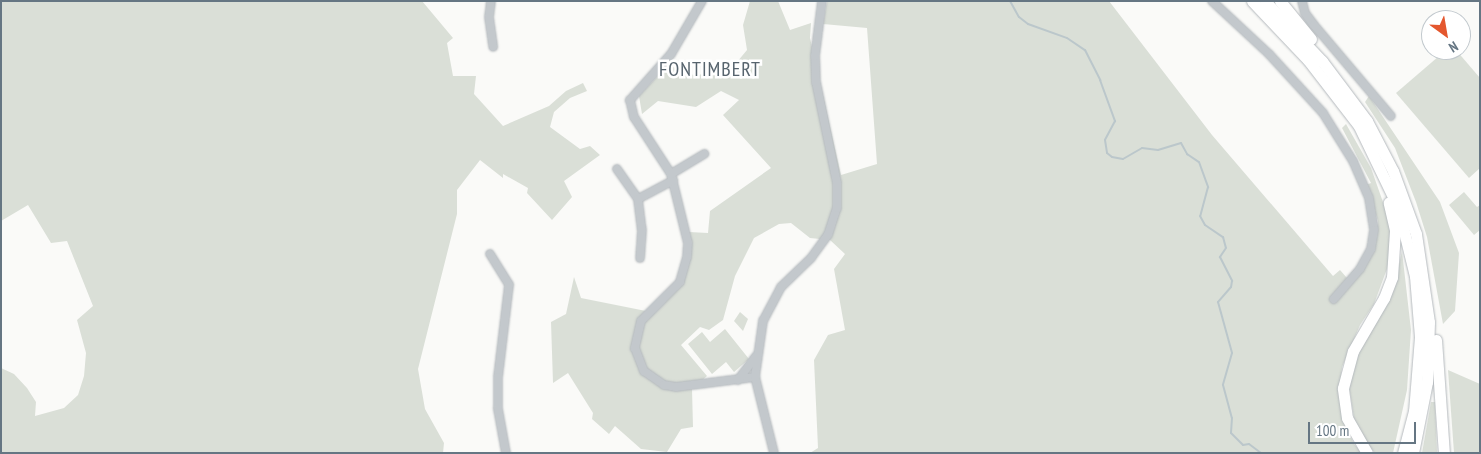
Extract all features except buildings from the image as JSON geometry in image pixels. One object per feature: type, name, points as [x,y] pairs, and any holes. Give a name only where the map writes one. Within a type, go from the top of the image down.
[{"type":"highway","points":[[1252,1],[1308,60],[1359,126],[1398,207],[1415,276],[1420,337],[1418,376],[1403,453]]},
{"type":"highway","points":[[1265,1],[1349,94],[1393,171],[1416,234],[1430,322],[1427,382],[1413,453]]},
{"type":"highway","points":[[1280,1],[1349,85],[1349,94]]},
{"type":"highway","points":[[1359,126],[1358,136],[1388,201],[1395,230],[1396,255],[1384,298],[1353,351],[1345,372],[1345,410],[1365,450]]},
{"type":"highway","points":[[1424,276],[1433,300],[1444,453]]},
{"type":"street","points":[[491,1],[489,16],[493,47]]},
{"type":"street","points":[[702,1],[671,54],[630,100],[634,117],[672,177],[688,243],[687,257],[680,282],[641,321],[634,339],[638,360],[654,380],[670,386],[755,377]]},
{"type":"street","points":[[774,453],[755,377],[756,356],[763,322],[781,287],[820,246],[833,224],[837,208],[837,183],[816,82],[815,56],[822,1]]},
{"type":"street","points":[[1212,1],[1269,54],[1323,113],[1340,138],[1369,198],[1374,230],[1371,249],[1360,270],[1334,299]]},
{"type":"street","points":[[1302,1],[1305,13],[1314,25],[1391,116]]},
{"type":"street","points":[[638,199],[704,154]]},
{"type":"street","points":[[617,169],[638,199],[642,230],[640,258]]},
{"type":"street","points":[[490,254],[509,285],[498,377],[498,409],[506,453]]},
{"type":"street","points":[[738,380],[756,356]]},
{"type":"shaded area","points":[[1,1],[422,1],[453,38],[447,43],[453,76],[476,76],[474,94],[503,126],[549,106],[566,91],[583,83],[587,91],[570,98],[554,112],[550,127],[580,149],[590,146],[600,155],[564,181],[572,197],[552,220],[527,193],[528,188],[503,174],[503,178],[480,160],[457,190],[457,214],[418,369],[425,409],[444,443],[443,453],[1,453],[1,368],[14,374],[27,388],[36,402],[35,416],[64,408],[78,395],[84,376],[86,353],[77,320],[93,306],[67,241],[51,243],[28,205],[1,221]]},
{"type":"shaded area","points":[[750,1],[778,1],[790,30],[811,23],[810,38],[841,175],[877,164],[867,28],[823,24],[827,1],[1109,1],[1212,135],[1333,276],[1340,270],[1347,278],[1375,245],[1378,221],[1366,185],[1371,183],[1342,128],[1346,124],[1371,168],[1391,225],[1391,258],[1374,304],[1360,325],[1342,367],[1339,395],[1342,418],[1354,444],[1362,453],[810,453],[818,448],[814,360],[828,335],[845,330],[834,269],[845,254],[830,240],[810,238],[791,223],[779,224],[754,238],[735,276],[723,320],[709,330],[700,327],[681,345],[707,376],[692,389],[693,427],[681,429],[667,452],[641,449],[615,426],[609,434],[592,419],[593,413],[568,373],[553,383],[551,322],[566,314],[574,277],[581,298],[646,311],[685,272],[689,232],[708,233],[710,211],[771,168],[723,115],[739,100],[721,91],[696,107],[658,101],[642,114],[639,96],[668,65],[696,76],[737,62],[747,50],[743,25]]},
{"type":"shaded area","points":[[1434,60],[1465,60],[1480,78],[1480,168],[1469,178],[1396,93]]},
{"type":"shaded area","points":[[1369,96],[1440,202],[1459,253],[1455,311],[1443,324],[1427,237],[1416,202],[1395,148],[1365,102]]},
{"type":"shaded area","points":[[1464,192],[1477,207],[1480,205],[1480,230],[1474,235],[1449,205]]},
{"type":"shaded area","points":[[1402,251],[1411,330],[1407,390],[1393,453],[1375,453],[1356,431],[1349,386],[1353,365],[1397,274]]},
{"type":"shaded area","points":[[740,312],[748,319],[743,331],[734,321]]},
{"type":"shaded area","points":[[725,329],[749,359],[734,372],[726,362],[712,374],[688,344],[702,332],[710,342]]},
{"type":"shaded area","points":[[1448,370],[1480,384],[1480,453],[1454,453]]},
{"type":"shaded area","points":[[1431,402],[1435,402],[1437,453],[1422,453]]},
{"type":"waterway","points":[[1010,1],[1019,17],[1028,24],[1067,38],[1085,50],[1100,80],[1115,121],[1105,140],[1107,153],[1112,157],[1123,159],[1142,148],[1158,150],[1181,143],[1187,154],[1199,162],[1208,187],[1200,216],[1205,225],[1223,237],[1226,248],[1220,257],[1232,281],[1231,287],[1218,302],[1232,353],[1223,385],[1232,418],[1231,433],[1243,445],[1249,444],[1261,453]]},
{"type":"district","name":"FONTIMBERT","points":[[710,69]]}]
